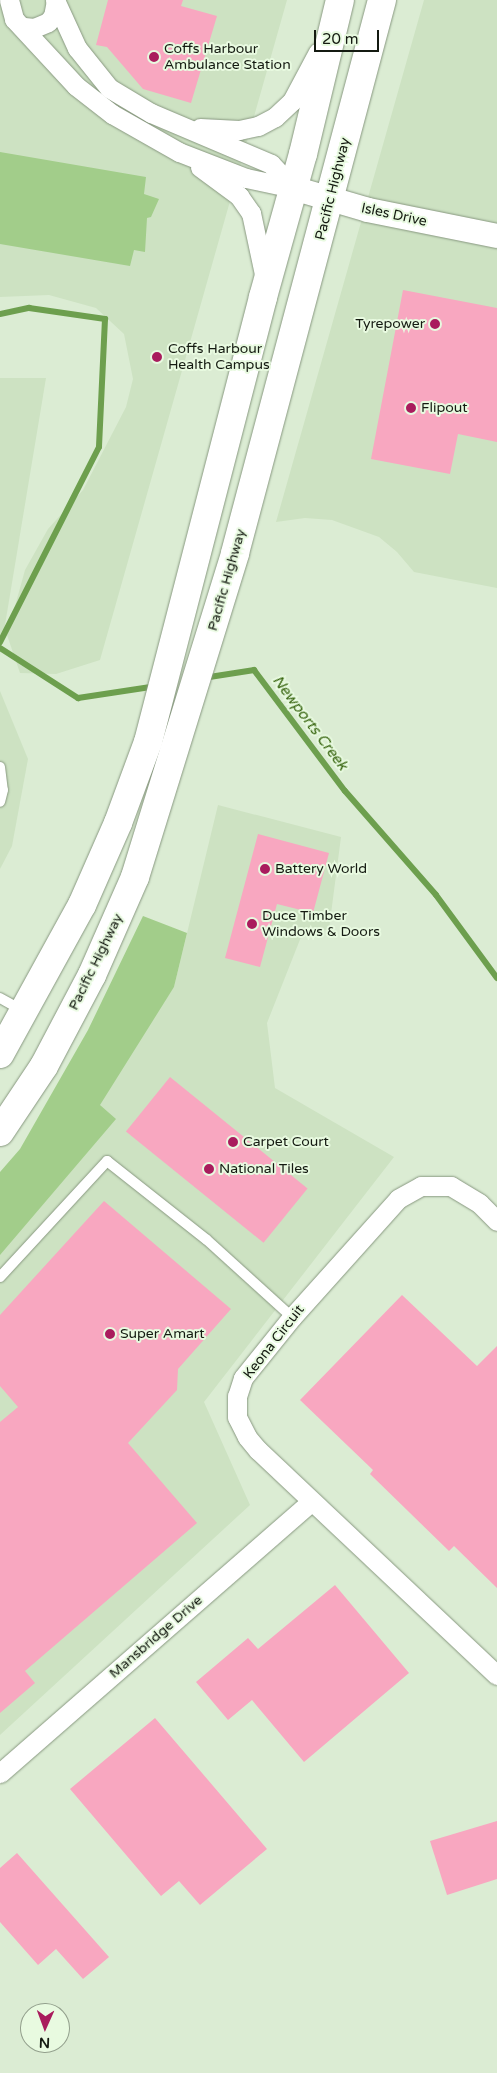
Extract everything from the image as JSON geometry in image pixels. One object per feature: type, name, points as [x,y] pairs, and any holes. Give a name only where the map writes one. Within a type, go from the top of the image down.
[{"type":"highway","name":"Pacific Highway","points":[[0,1132],[44,1066],[114,927],[135,877],[206,651],[331,200],[382,0]]},
{"type":"highway","points":[[0,1054],[25,1012],[82,906],[118,823],[157,708],[293,188],[339,4]]},
{"type":"street","points":[[9,12],[41,26],[53,16],[56,0]]},
{"type":"street","points":[[56,0],[77,48],[109,88],[179,125],[271,164],[293,188]]},
{"type":"street","points":[[179,125],[240,130],[258,126],[275,117],[292,101],[304,84],[339,4]]},
{"type":"street","points":[[9,12],[94,102],[179,152],[246,204],[257,235],[266,286]]},
{"type":"street","points":[[179,152],[246,178],[293,188]]},
{"type":"street","name":"Isles Drive","points":[[293,188],[331,200],[497,236]]},
{"type":"street","name":"Keona Circuit","points":[[497,1221],[479,1203],[451,1186],[421,1186],[398,1199],[292,1317],[243,1378],[237,1396],[237,1417],[247,1437],[258,1450],[311,1502],[497,1675]]},
{"type":"street","name":"Mansbridge Drive","points":[[0,1773],[311,1502]]},
{"type":"lane","points":[[0,767],[3,790],[0,802]]},
{"type":"lane","points":[[0,998],[25,1012]]},
{"type":"lane","points":[[0,1277],[107,1161],[207,1240],[292,1317]]},
{"type":"shaded area","name":"Coffs Harbour Health Campus","points":[[0,0],[287,0],[100,660],[56,674],[20,673],[7,635],[25,570],[48,529],[83,490],[126,407],[133,379],[124,334],[96,308],[49,295],[0,297]]},
{"type":"shaded area","points":[[424,0],[497,0],[497,588],[414,572],[397,552],[379,537],[332,520],[305,518],[276,522]]},
{"type":"shaded area","points":[[0,378],[46,378],[0,655]]},
{"type":"shaded area","points":[[0,691],[28,759],[12,846],[0,869]]},
{"type":"shaded area","points":[[218,805],[341,837],[329,929],[301,937],[267,1023],[275,1088],[394,1157],[204,1402],[250,1505],[0,1735],[0,1239],[174,987]]},
{"type":"green space","points":[[0,152],[146,177],[144,194],[159,199],[151,217],[147,218],[145,252],[134,250],[130,266],[0,244]]},
{"type":"green space","points":[[143,916],[187,933],[174,987],[100,1105],[116,1119],[0,1255],[0,1172],[20,1149],[88,1030]]},
{"type":"building","name":"Coffs Harbour Ambulance Station","points":[[108,0],[183,0],[181,6],[217,16],[191,103],[143,89],[107,47],[96,45]]},
{"type":"building","points":[[403,290],[497,308],[497,442],[458,434],[450,474],[371,459]]},
{"type":"building","points":[[258,834],[329,853],[313,913],[277,904],[260,967],[225,958]]},
{"type":"building","points":[[170,1077],[308,1188],[264,1243],[126,1131]]},
{"type":"building","points":[[104,1201],[231,1309],[178,1369],[177,1390],[128,1443],[197,1523],[25,1671],[35,1683],[0,1713],[0,1422],[18,1407],[0,1386],[0,1315]]},
{"type":"building","points":[[402,1295],[477,1366],[497,1346],[497,1588],[454,1546],[449,1551],[370,1474],[373,1470],[300,1400]]},
{"type":"building","points":[[335,1585],[409,1673],[304,1762],[252,1700],[228,1720],[196,1682],[248,1638],[258,1649]]},
{"type":"building","points":[[155,1718],[267,1849],[200,1905],[179,1881],[161,1896],[70,1789]]},
{"type":"building","points":[[497,1821],[497,1879],[447,1895],[430,1841]]},
{"type":"building","points":[[17,1853],[109,1957],[83,1979],[56,1949],[38,1965],[0,1922],[0,1868]]},
{"type":"waterway","name":"Newports Creek","points":[[0,314],[29,308],[105,319],[99,447],[0,642]]},
{"type":"waterway","name":"Newports Creek","points":[[0,648],[78,698],[157,686]]},
{"type":"waterway","name":"Newports Creek","points":[[203,678],[254,670],[345,791],[436,895],[497,978]]},
{"type":"place","name":"Coffs Harbour Ambulance Station","points":[[154,57]]},
{"type":"place","name":"Tyrepower","points":[[435,324]]},
{"type":"place","name":"Coffs Harbour Health Campus","points":[[157,357]]},
{"type":"place","name":"Flipout","points":[[411,408]]},
{"type":"place","name":"Battery World","points":[[265,869]]},
{"type":"place","name":"Duce Timber Windows & Doors","points":[[252,924]]},
{"type":"place","name":"Carpet Court","points":[[233,1142]]},
{"type":"place","name":"National Tiles","points":[[209,1169]]},
{"type":"place","name":"Super Amart","points":[[110,1334]]}]
